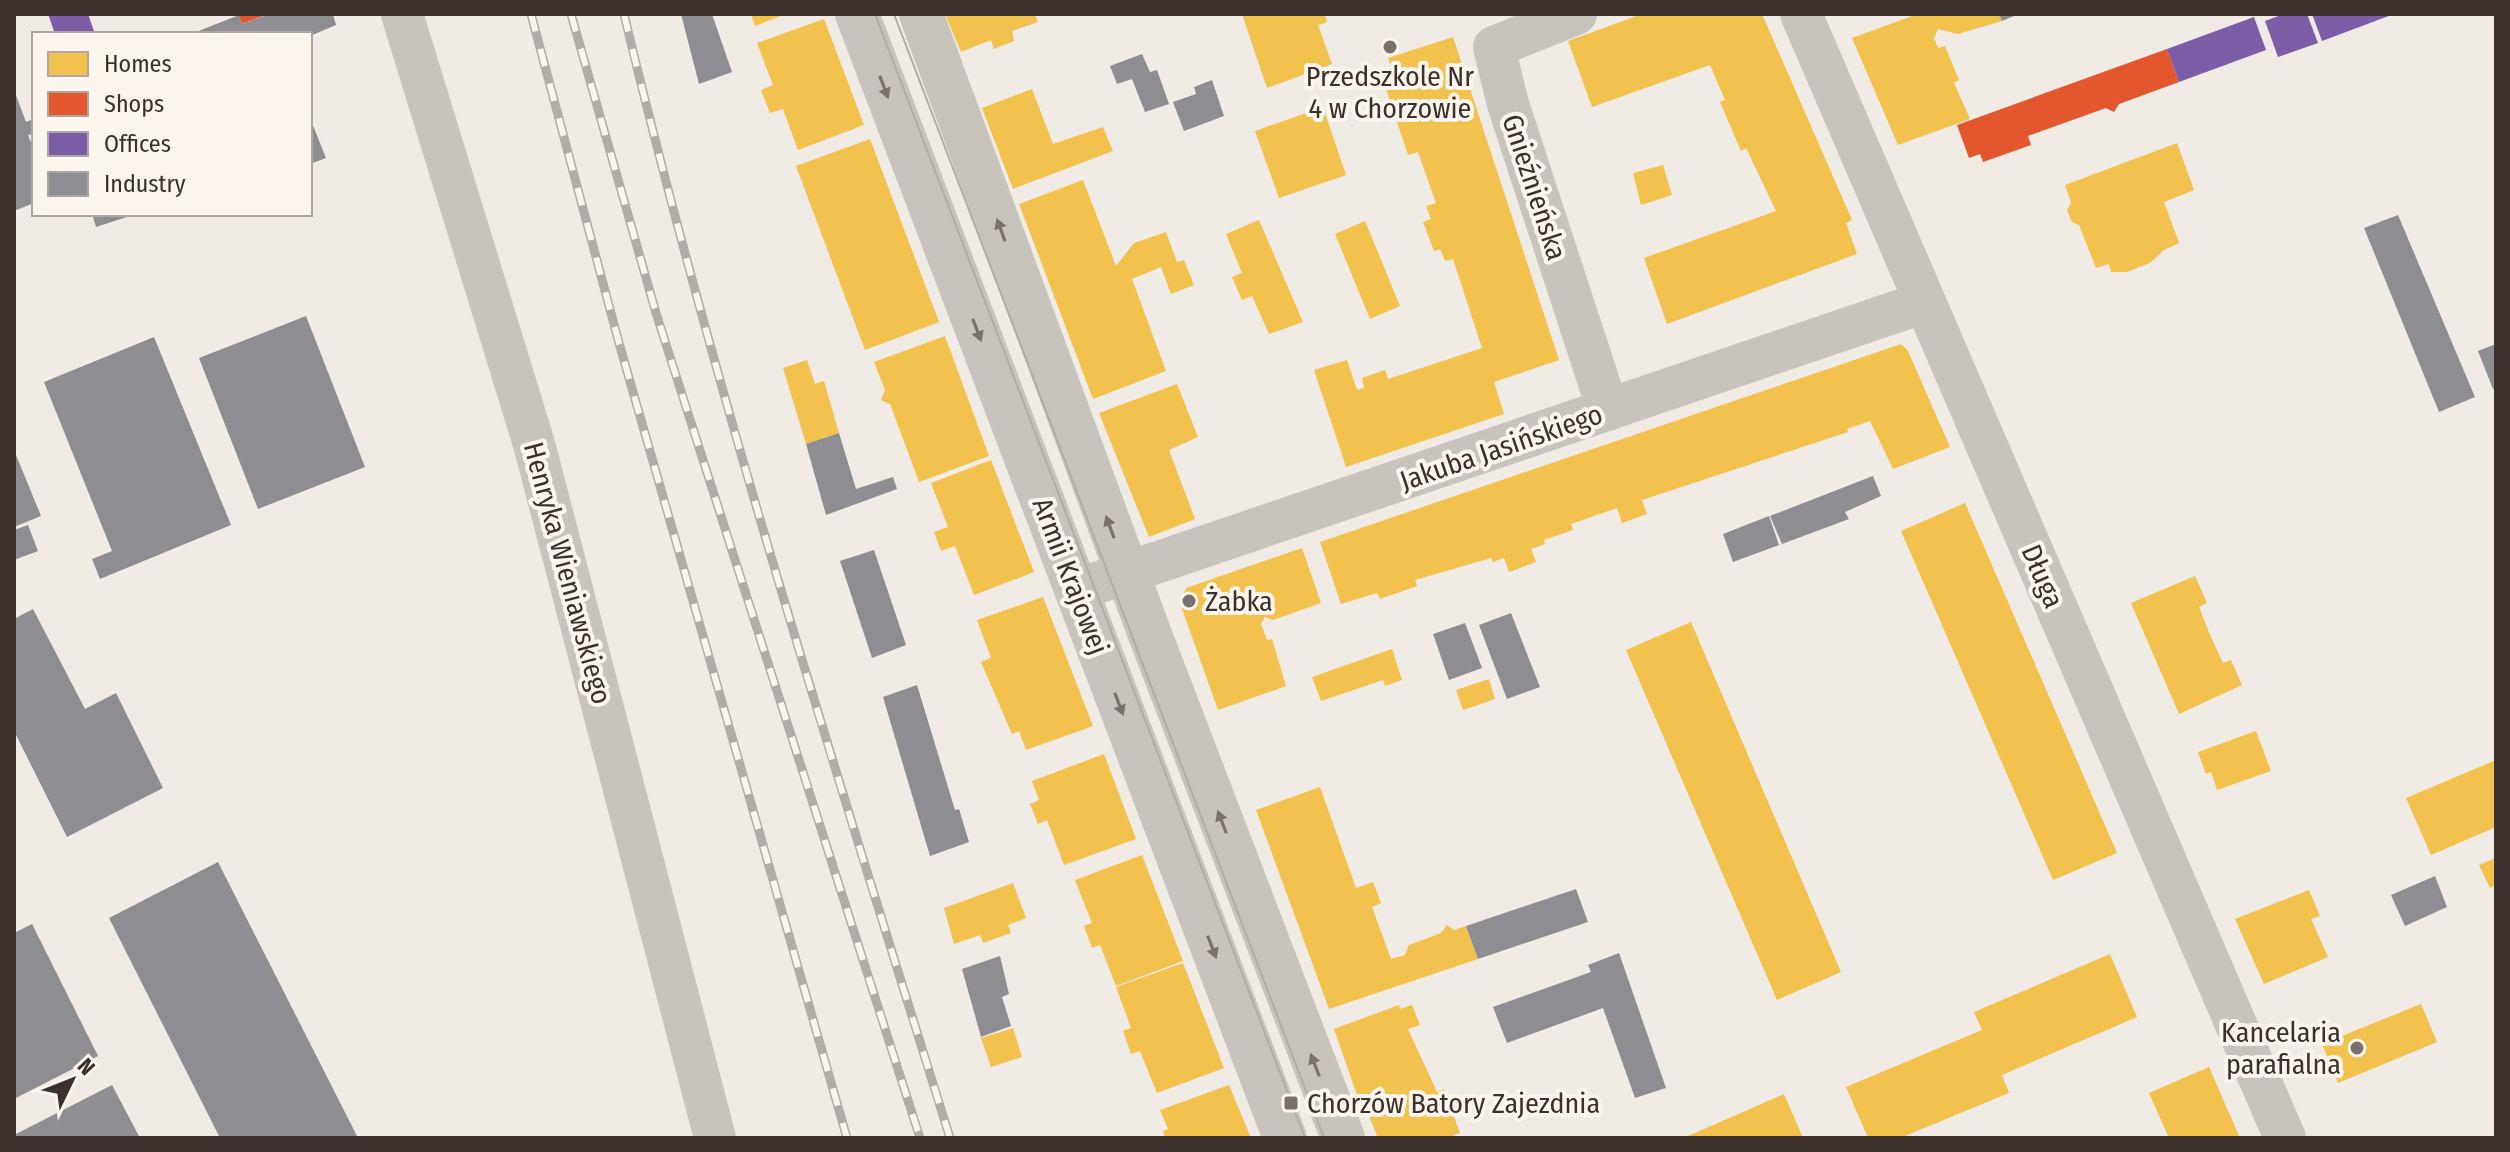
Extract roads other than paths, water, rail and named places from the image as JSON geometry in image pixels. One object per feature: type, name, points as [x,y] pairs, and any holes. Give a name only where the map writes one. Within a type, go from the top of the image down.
[{"type":"street","name":"Henryka Wieniawskiego","points":[[402,14],[534,444],[715,1138]]},
{"type":"street","name":"Armii Krajowej","points":[[857,14],[1285,1138]]},
{"type":"street","name":"Armii Krajowej","points":[[921,14],[1128,573],[1343,1138]]},
{"type":"street","name":"Gnieźnieńska","points":[[1576,14],[1494,47],[1508,104],[1608,410]]},
{"type":"street","name":"Długa","points":[[1801,14],[2285,1138]]},
{"type":"street","name":"Jakuba Jasińskiego","points":[[1076,590],[1925,302]]},
{"type":"tram line","points":[[875,14],[1305,1138]]},
{"type":"tram line","points":[[894,14],[1324,1138]]},
{"type":"railway","points":[[531,14],[619,343],[847,1138]]},
{"type":"railway","points":[[571,14],[656,313],[920,1138]]},
{"type":"railway","points":[[624,14],[659,156],[737,438],[950,1138]]},
{"type":"place","name":"Przedszkole Nr 4 w Chorzowie","points":[[1390,47]]},
{"type":"place","name":"Żabka","points":[[1189,601]]},
{"type":"place","name":"Kancelaria parafialna","points":[[2357,1048]]},
{"type":"place","name":"Chorzów Batory Zajezdnia","points":[[1291,1103]]}]
